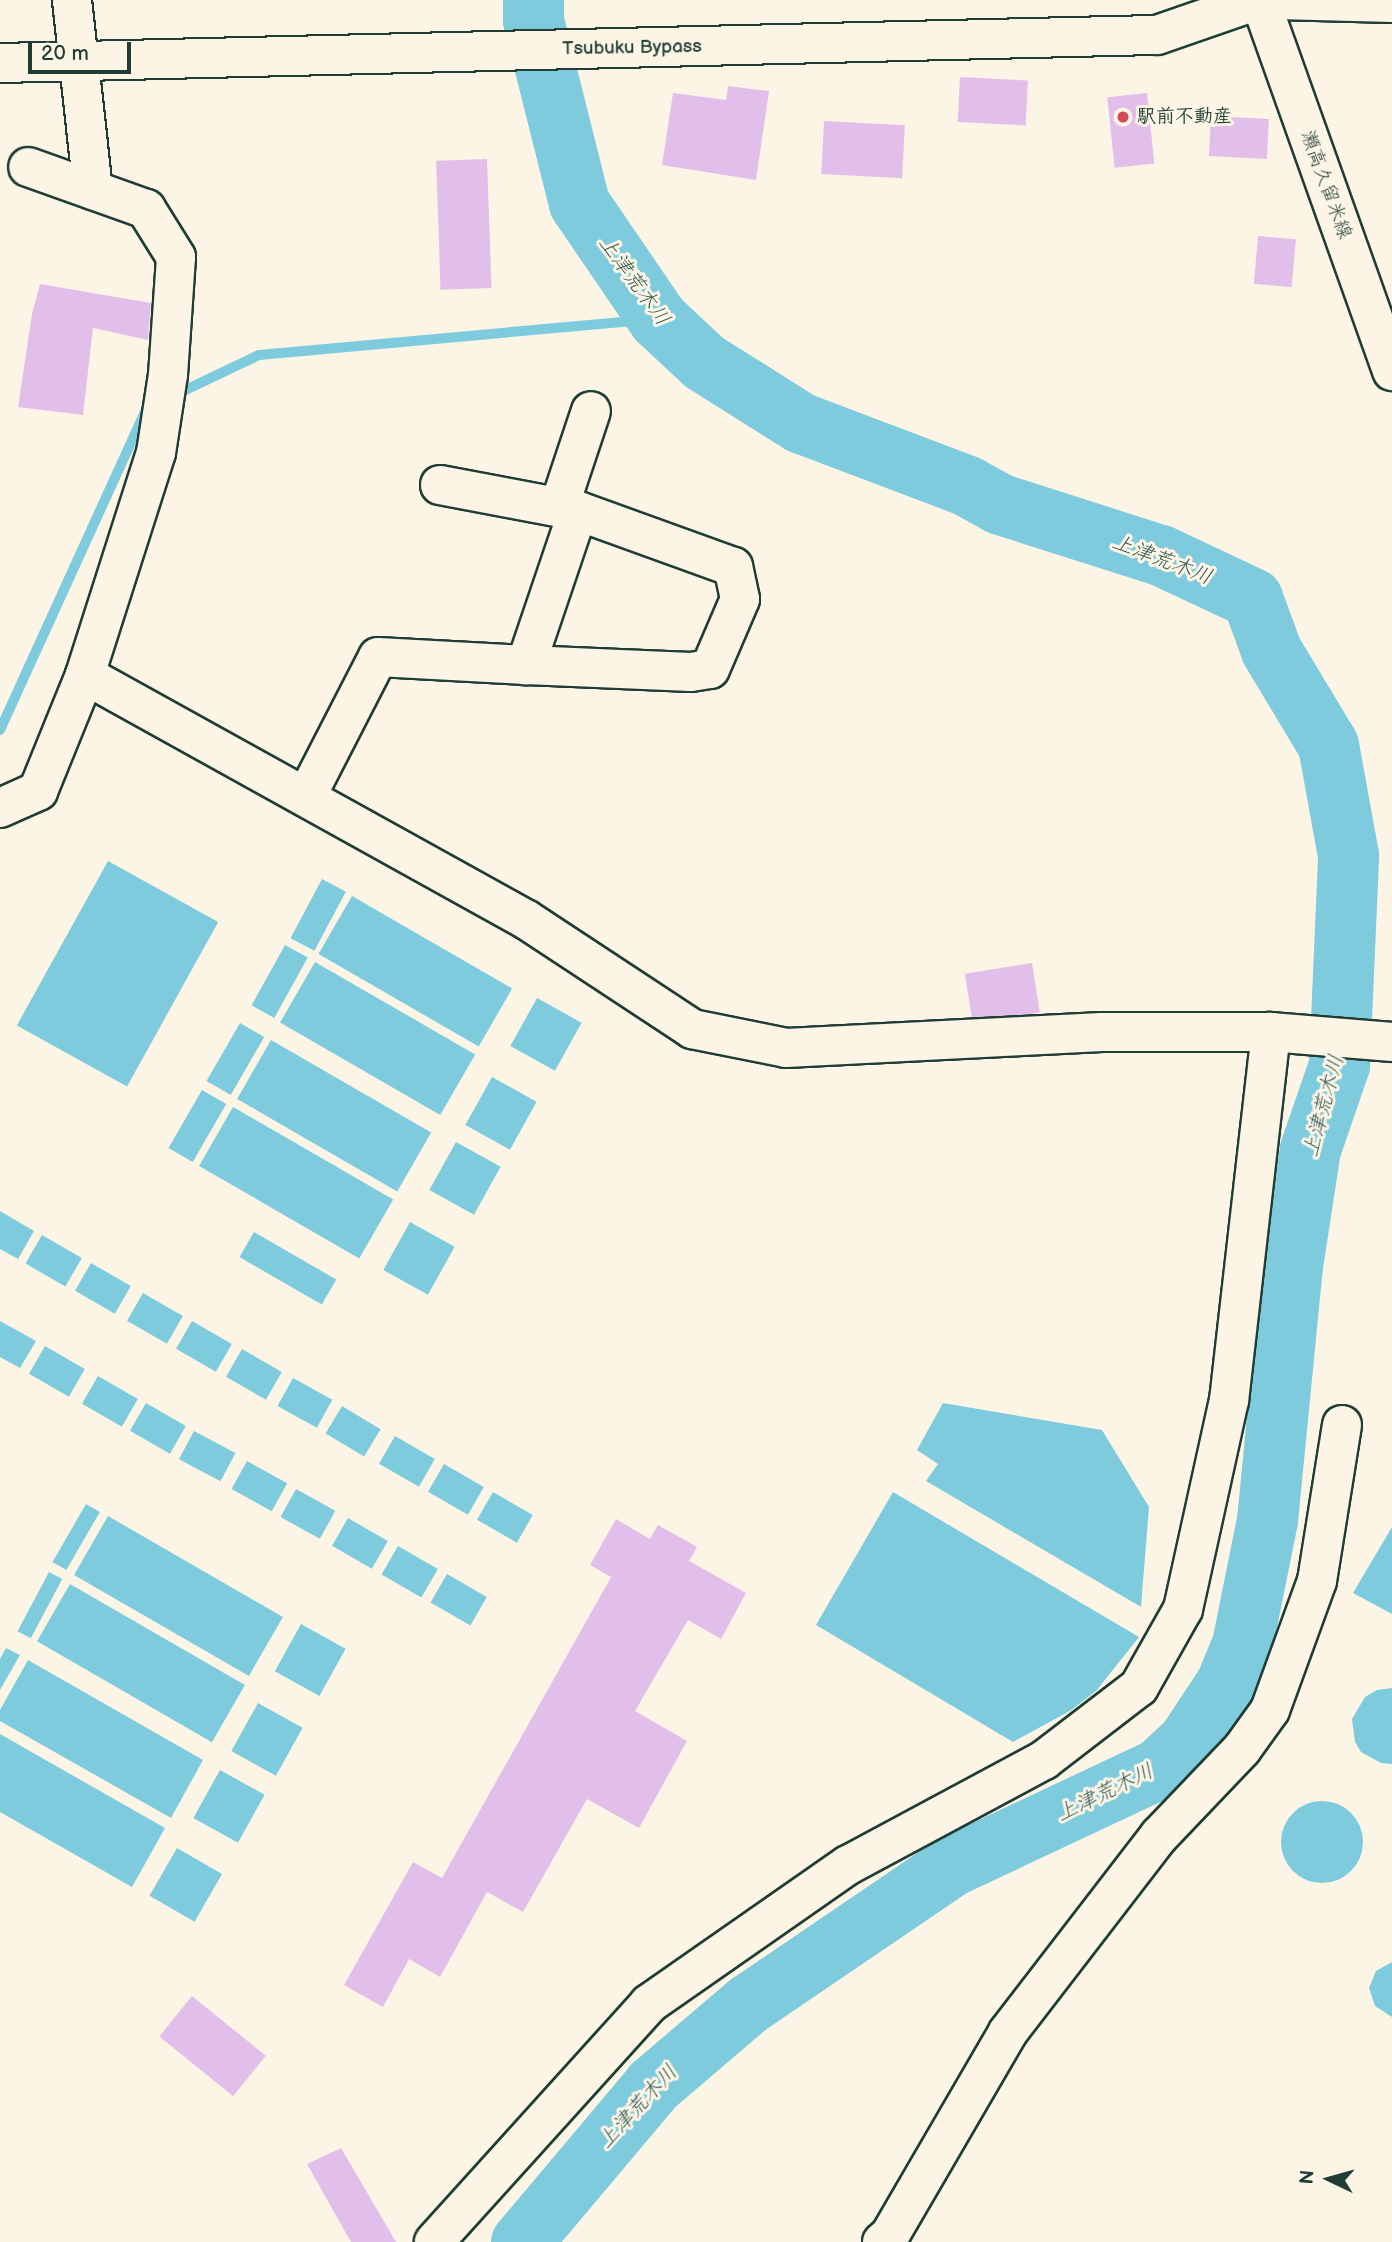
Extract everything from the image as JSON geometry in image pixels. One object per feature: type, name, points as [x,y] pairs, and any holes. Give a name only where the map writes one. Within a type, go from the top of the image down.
[{"type":"main road","points":[[72,0],[81,62],[93,190]]},
{"type":"main road","name":"Tsubuku Bypass","points":[[0,63],[1157,35],[1259,0]]},
{"type":"main road","name":"瀬高久留米線","points":[[1259,0],[1392,371]]},
{"type":"main road","points":[[1277,0],[1392,3]]},
{"type":"main road","points":[[0,808],[38,791],[85,675],[156,453],[168,375],[176,257],[146,209],[28,167]]},
{"type":"main road","points":[[526,665],[591,411]]},
{"type":"main road","points":[[306,797],[378,657],[691,672],[710,669],[740,598],[733,567],[568,509],[440,485]]},
{"type":"main road","points":[[85,675],[527,920],[692,1029],[786,1048],[1102,1032],[1271,1032],[1392,1042]]},
{"type":"main road","points":[[434,2242],[649,2004],[848,1865],[1044,1760],[1139,1687],[1183,1609],[1229,1400],[1271,1032]]},
{"type":"main road","points":[[890,2239],[1009,2032],[1159,1836],[1242,1749],[1270,1710],[1317,1581],[1342,1425]]},
{"type":"water","points":[[108,861],[218,922],[127,1087],[17,1025]]},
{"type":"water","points":[[322,879],[346,892],[314,951],[291,938]]},
{"type":"water","points":[[352,896],[512,988],[479,1047],[318,954]]},
{"type":"water","points":[[285,945],[308,958],[274,1018],[252,1005]]},
{"type":"water","points":[[315,962],[475,1054],[440,1115],[280,1023]]},
{"type":"water","points":[[537,998],[582,1023],[555,1071],[510,1046]]},
{"type":"water","points":[[240,1023],[264,1037],[231,1095],[207,1081]]},
{"type":"water","points":[[271,1040],[431,1132],[397,1191],[237,1099]]},
{"type":"water","points":[[492,1077],[537,1102],[510,1150],[465,1125]]},
{"type":"water","points":[[202,1090],[226,1104],[193,1162],[168,1148]]},
{"type":"water","points":[[233,1107],[393,1200],[359,1258],[199,1166]]},
{"type":"water","points":[[456,1142],[501,1167],[474,1215],[429,1190]]},
{"type":"water","points":[[0,1211],[34,1231],[18,1259],[0,1249]]},
{"type":"water","points":[[410,1222],[455,1247],[428,1295],[383,1270]]},
{"type":"water","points":[[254,1232],[336,1280],[322,1305],[239,1257]]},
{"type":"water","points":[[42,1235],[82,1258],[65,1287],[26,1264]]},
{"type":"water","points":[[91,1263],[131,1286],[115,1314],[75,1291]]},
{"type":"water","points":[[143,1293],[183,1316],[167,1344],[127,1321]]},
{"type":"water","points":[[0,1321],[36,1341],[20,1368],[0,1357]]},
{"type":"water","points":[[192,1321],[232,1344],[216,1372],[176,1349]]},
{"type":"water","points":[[45,1346],[85,1369],[69,1397],[29,1374]]},
{"type":"water","points":[[242,1349],[282,1372],[266,1400],[226,1377]]},
{"type":"water","points":[[98,1376],[138,1399],[122,1427],[82,1404]]},
{"type":"water","points":[[293,1378],[332,1400],[317,1428],[277,1406]]},
{"type":"water","points":[[146,1403],[186,1426],[170,1454],[130,1431]]},
{"type":"water","points":[[943,1403],[1102,1430],[1149,1507],[1141,1607],[926,1481],[938,1464],[917,1450]]},
{"type":"water","points":[[342,1406],[381,1429],[364,1457],[326,1433]]},
{"type":"water","points":[[194,1431],[235,1453],[220,1481],[179,1459]]},
{"type":"water","points":[[395,1436],[435,1459],[419,1487],[379,1464]]},
{"type":"water","points":[[247,1461],[287,1483],[272,1511],[231,1489]]},
{"type":"water","points":[[444,1464],[484,1487],[468,1515],[428,1492]]},
{"type":"water","points":[[296,1489],[335,1511],[320,1539],[280,1517]]},
{"type":"water","points":[[493,1492],[533,1515],[517,1543],[477,1520]]},
{"type":"water","points":[[893,1492],[1139,1637],[1096,1691],[1070,1711],[1013,1742],[816,1625]]},
{"type":"water","points":[[86,1504],[100,1512],[66,1570],[52,1562]]},
{"type":"water","points":[[108,1516],[283,1617],[249,1676],[74,1575]]},
{"type":"water","points":[[348,1518],[388,1541],[372,1569],[332,1546]]},
{"type":"water","points":[[1392,1527],[1392,1614],[1353,1593]]},
{"type":"water","points":[[398,1546],[438,1569],[421,1598],[381,1575]]},
{"type":"water","points":[[49,1572],[62,1579],[31,1638],[18,1631]]},
{"type":"water","points":[[447,1574],[487,1597],[470,1626],[431,1603]]},
{"type":"water","points":[[70,1584],[245,1685],[212,1742],[37,1641]]},
{"type":"water","points":[[301,1624],[346,1649],[319,1696],[275,1671]]},
{"type":"water","points":[[6,1648],[20,1655],[0,1690],[0,1659]]},
{"type":"water","points":[[28,1660],[203,1760],[171,1818],[0,1721],[0,1710]]},
{"type":"water","points":[[1392,1688],[1392,1764],[1381,1763],[1361,1752],[1355,1742],[1352,1719],[1365,1697],[1377,1690]]},
{"type":"water","points":[[258,1703],[303,1728],[276,1776],[231,1751]]},
{"type":"water","points":[[0,1734],[165,1828],[132,1887],[0,1812]]},
{"type":"water","points":[[220,1770],[265,1795],[238,1843],[193,1818]]},
{"type":"water","points":[[1314,1801],[1330,1801],[1345,1808],[1356,1819],[1363,1834],[1360,1858],[1351,1871],[1330,1883],[1314,1883],[1299,1876],[1288,1865],[1281,1850],[1281,1834],[1288,1819],[1299,1808]]},
{"type":"water","points":[[177,1848],[222,1874],[195,1922],[150,1896]]},
{"type":"water","points":[[1392,1962],[1392,2017],[1375,2006],[1369,1988],[1376,1971]]},
{"type":"building","points":[[960,77],[1028,81],[1026,125],[958,122]]},
{"type":"building","points":[[728,86],[769,91],[756,180],[662,165],[673,93],[726,100]]},
{"type":"building","points":[[1147,93],[1154,164],[1115,168],[1107,97]]},
{"type":"building","points":[[1211,116],[1269,119],[1267,159],[1209,156]]},
{"type":"building","points":[[824,121],[905,125],[902,178],[821,174]]},
{"type":"building","points":[[487,159],[492,288],[441,290],[436,161]]},
{"type":"building","points":[[1258,236],[1296,239],[1292,287],[1254,284]]},
{"type":"building","points":[[40,284],[151,303],[148,340],[93,328],[83,415],[18,407],[32,314]]},
{"type":"building","points":[[1032,963],[1040,1012],[973,1023],[965,974]]},
{"type":"building","points":[[616,1519],[650,1539],[658,1525],[697,1547],[689,1561],[746,1593],[721,1639],[688,1620],[635,1711],[687,1741],[639,1828],[587,1799],[523,1912],[487,1892],[440,1977],[409,1959],[383,2007],[344,1985],[413,1862],[442,1878],[611,1577],[590,1565]]},
{"type":"building","points":[[192,1996],[266,2056],[233,2096],[159,2036]]},
{"type":"building","points":[[341,2148],[396,2242],[351,2242],[307,2164]]},
{"type":"waterway","name":"上津荒木川","points":[[521,2242],[653,2085],[748,2004],[951,1866],[1159,1768],[1187,1742],[1226,1683],[1242,1644],[1267,1520],[1292,1266],[1310,1149],[1339,1065],[1348,855],[1328,745],[1271,650],[1252,598],[1160,555],[1000,504],[968,486],[801,423],[704,362],[658,319],[579,203],[533,20],[533,0]]},
{"type":"waterway","points":[[175,395],[259,355],[658,319]]},
{"type":"waterway","points":[[0,730],[146,409],[151,407]]},
{"type":"place","name":"駅前不動産","points":[[1123,117]]}]
